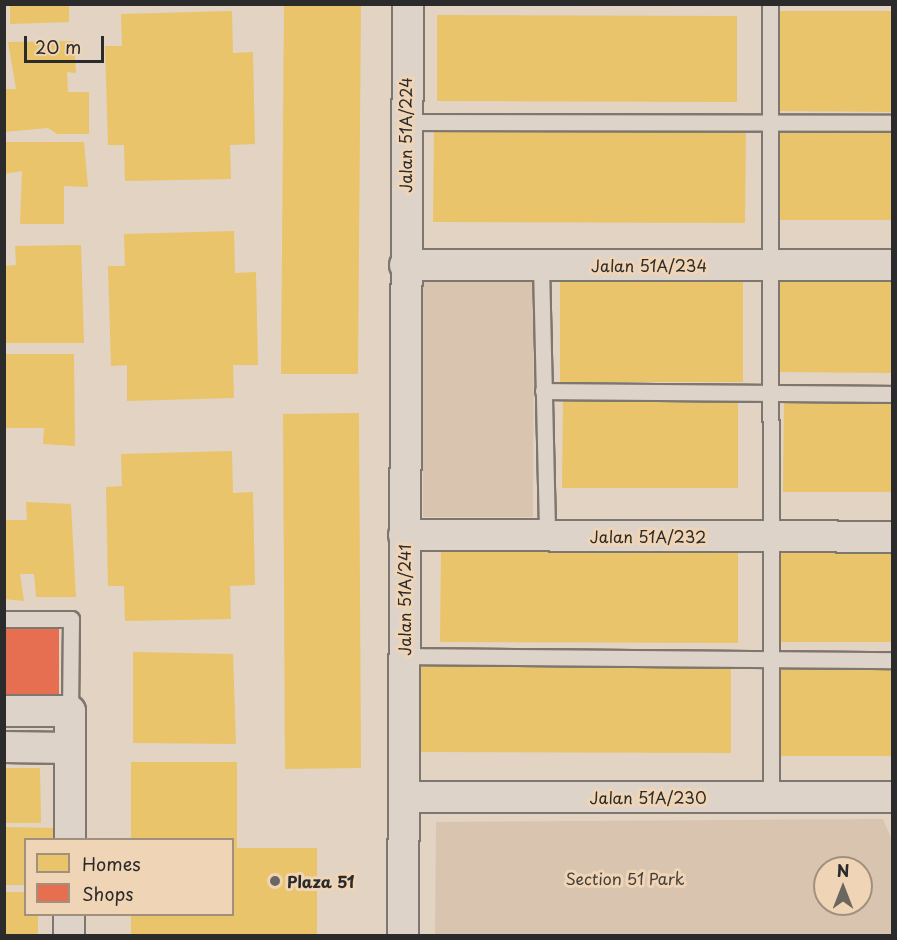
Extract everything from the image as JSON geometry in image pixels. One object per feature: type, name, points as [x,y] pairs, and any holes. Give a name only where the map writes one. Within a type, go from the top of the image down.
[{"type":"street","name":"Jalan 51A/224","points":[[405,265],[408,4]]},
{"type":"street","name":"Jalan 51A/234","points":[[405,265],[892,265]]},
{"type":"street","name":"Jalan 51A/241","points":[[403,936],[405,265]]},
{"type":"street","name":"Jalan 51A/232","points":[[404,535],[892,537]]},
{"type":"street","points":[[4,711],[70,711],[70,838]]},
{"type":"street","points":[[4,747],[70,748]]},
{"type":"street","name":"Jalan 51A/230","points":[[404,797],[892,796]]},
{"type":"street","points":[[69,916],[69,936]]},
{"type":"lane","points":[[770,4],[771,796]]},
{"type":"lane","points":[[405,122],[892,123]]},
{"type":"lane","points":[[541,265],[547,536]]},
{"type":"lane","points":[[543,391],[892,394]]},
{"type":"lane","points":[[4,619],[71,619],[70,711]]},
{"type":"lane","points":[[404,656],[892,660]]},
{"type":"green space","points":[[423,280],[534,280],[533,517],[423,517]]},
{"type":"green space","name":"Section 51 Park","points":[[883,819],[892,840],[892,935],[435,935],[436,822]]},
{"type":"building: Homes","points":[[10,4],[69,4],[69,22],[10,24]]},
{"type":"building: Homes","points":[[284,4],[361,4],[358,374],[281,374]]},
{"type":"building: Homes","points":[[232,11],[233,53],[253,52],[255,144],[230,145],[231,179],[125,181],[124,145],[108,145],[105,46],[122,46],[121,14]]},
{"type":"building: Homes","points":[[777,11],[892,11],[892,112],[777,111]]},
{"type":"building: Homes","points":[[437,15],[737,16],[737,102],[437,101]]},
{"type":"building: Homes","points":[[74,41],[76,73],[67,72],[68,92],[89,92],[89,134],[57,134],[48,128],[4,132],[4,89],[16,89],[8,42]]},
{"type":"building: Homes","points":[[434,127],[746,128],[745,223],[433,222]]},
{"type":"building: Homes","points":[[779,130],[892,131],[892,220],[778,220]]},
{"type":"building: Homes","points":[[4,142],[84,142],[88,187],[64,186],[64,224],[20,224],[22,171],[4,174]]},
{"type":"building: Homes","points":[[234,231],[235,273],[256,272],[258,365],[233,365],[234,398],[127,401],[127,365],[111,366],[108,266],[125,266],[124,234]]},
{"type":"building: Homes","points":[[81,245],[84,343],[4,343],[4,266],[16,265],[15,246]]},
{"type":"building: Homes","points":[[560,280],[743,281],[743,382],[560,382]]},
{"type":"building: Homes","points":[[780,280],[892,280],[892,373],[780,372]]},
{"type":"building: Homes","points":[[4,354],[74,354],[75,446],[43,444],[44,428],[4,428]]},
{"type":"building: Homes","points":[[563,398],[738,399],[738,488],[562,488]]},
{"type":"building: Homes","points":[[784,400],[892,400],[892,492],[783,492]]},
{"type":"building: Homes","points":[[359,413],[361,768],[285,769],[283,414]]},
{"type":"building: Homes","points":[[232,451],[233,493],[253,492],[255,585],[230,586],[231,619],[125,621],[124,586],[108,586],[106,487],[122,486],[121,454]]},
{"type":"building: Homes","points":[[26,502],[71,504],[76,597],[36,597],[34,574],[20,574],[24,601],[4,599],[4,520],[27,520]]},
{"type":"building: Homes","points":[[441,548],[738,549],[738,643],[440,642]]},
{"type":"building: Homes","points":[[778,550],[892,550],[892,642],[777,642]]},
{"type":"building: Homes","points":[[133,652],[233,654],[236,744],[133,743]]},
{"type":"building: Homes","points":[[416,661],[731,662],[731,753],[416,752]]},
{"type":"building: Homes","points":[[780,662],[892,662],[892,756],[780,756]]},
{"type":"building: Homes","name":"Plaza 51","points":[[131,762],[237,762],[237,848],[317,848],[317,936],[131,936],[131,916],[234,916],[234,838],[131,838]]},
{"type":"building: Homes","points":[[4,768],[40,768],[41,823],[4,823]]},
{"type":"building: Homes","points":[[4,827],[59,828],[59,838],[24,838],[24,885],[4,885]]},
{"type":"building: Homes","points":[[4,892],[24,892],[24,916],[38,916],[38,936],[4,936]]},
{"type":"building: Shops","points":[[4,623],[59,623],[59,699],[4,699]]},
{"type":"place","name":"Plaza 51","points":[[275,881]]}]
